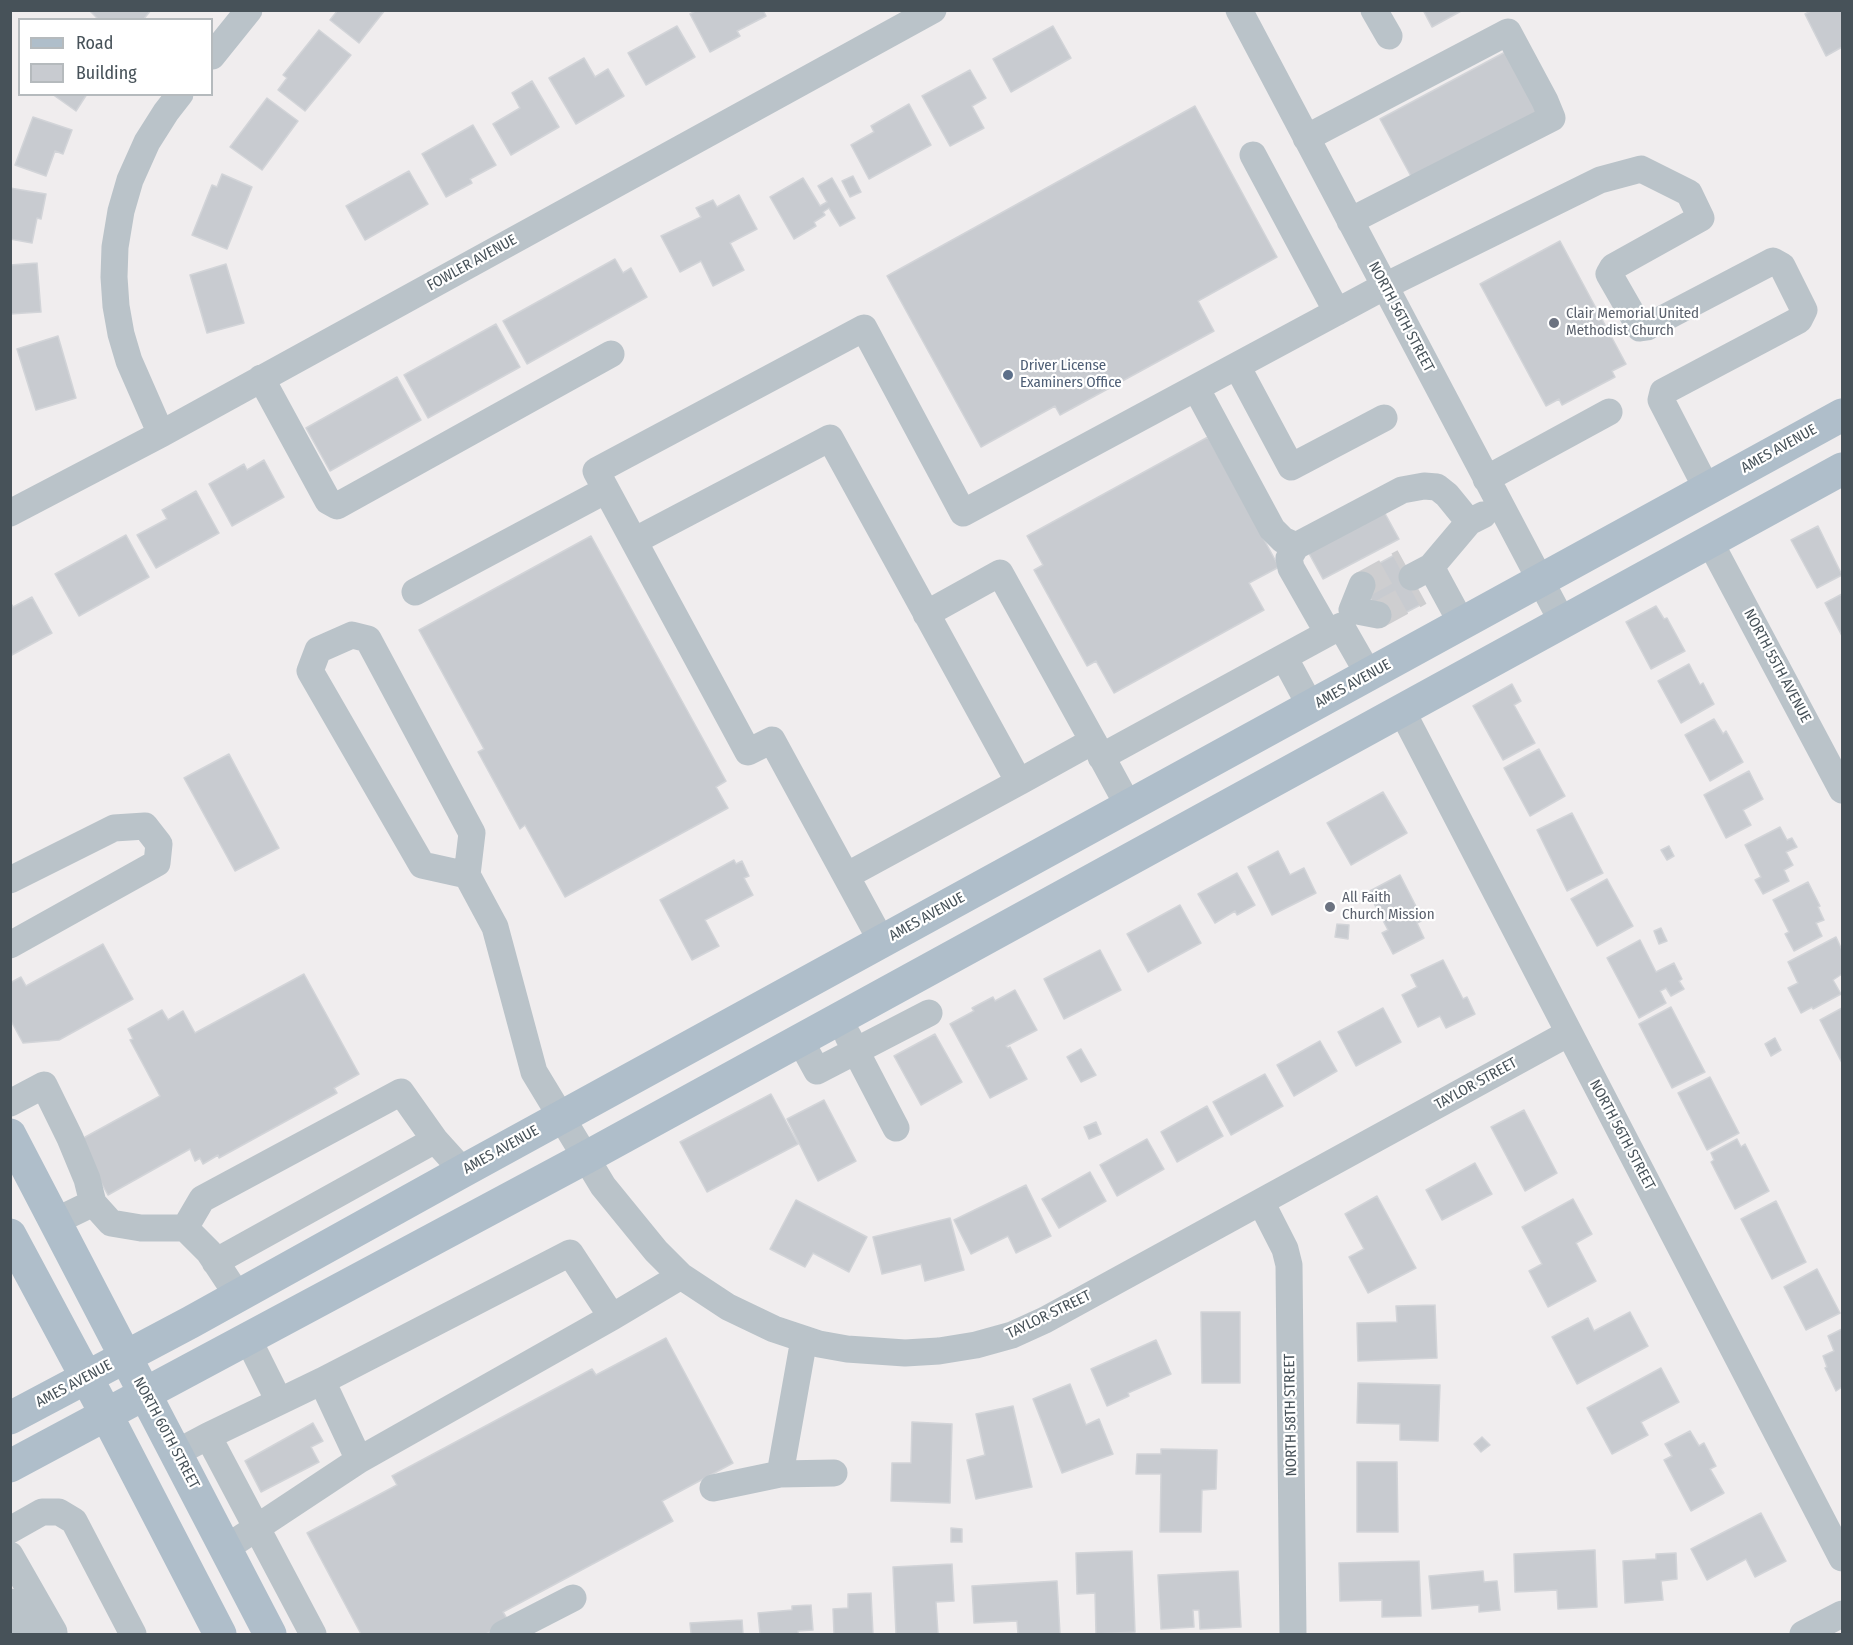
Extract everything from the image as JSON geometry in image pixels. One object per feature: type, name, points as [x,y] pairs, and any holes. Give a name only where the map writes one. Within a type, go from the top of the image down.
[{"type":"main road","name":"AMES AVENUE","points":[[10,1418],[237,1296],[1842,415]]},
{"type":"main road","points":[[10,1466],[585,1158],[1842,470]]},
{"type":"main road","name":"NORTH 60TH STREET","points":[[10,1135],[270,1635]]},
{"type":"main road","points":[[10,1235],[220,1635]]},
{"type":"street","points":[[213,55],[249,10]]},
{"type":"street","name":"FOWLER AVENUE","points":[[10,513],[161,434],[933,10]]},
{"type":"street","name":"NORTH 56TH STREET","points":[[1239,10],[1563,622]]},
{"type":"street","points":[[1374,10],[1389,36]]},
{"type":"street","points":[[1306,138],[1508,32],[1545,101],[1552,118],[1350,221]]},
{"type":"street","points":[[161,434],[129,361],[121,334],[114,277],[115,248],[130,180],[147,142],[178,96]]},
{"type":"street","points":[[1252,155],[1337,312]]},
{"type":"street","points":[[882,942],[772,740],[748,752],[596,471],[864,328],[963,513],[1385,286],[1600,180],[1641,168],[1689,193],[1701,218],[1613,267],[1610,274],[1640,328],[1647,327],[1773,261],[1782,266],[1804,310],[1799,320],[1663,392],[1661,400],[1707,489]]},
{"type":"street","points":[[261,378],[328,501],[337,506],[611,354]]},
{"type":"street","points":[[1237,366],[1291,467],[1384,418]]},
{"type":"street","points":[[1196,388],[1272,529],[1283,540],[1296,546]]},
{"type":"street","points":[[1486,479],[1609,412]]},
{"type":"street","points":[[634,542],[830,438],[1019,782]]},
{"type":"street","points":[[1369,675],[1355,612],[1291,568],[1289,558],[1296,546],[1402,490],[1424,486],[1437,487],[1447,495],[1469,522]]},
{"type":"street","points":[[415,592],[606,490]]},
{"type":"street","points":[[1462,624],[1418,574],[1469,522],[1500,506]]},
{"type":"street","name":"NORTH 55TH AVENUE","points":[[1710,542],[1842,790]]},
{"type":"street","points":[[926,614],[1000,573],[1129,807]]},
{"type":"street","points":[[846,876],[1019,782],[1097,749],[1284,657],[1355,612]]},
{"type":"street","points":[[352,635],[368,639],[472,833],[468,875],[422,865],[310,671],[318,650],[352,635]]},
{"type":"street","points":[[1284,657],[1311,707]]},
{"type":"street","name":"NORTH 56TH STREET","points":[[1402,711],[1842,1558]]},
{"type":"street","points":[[10,880],[114,828],[146,826],[159,844],[157,863],[10,945]]},
{"type":"street","name":"TAYLOR STREET","points":[[468,875],[495,927],[534,1072],[603,1186],[627,1216],[681,1276],[728,1307],[774,1329],[804,1339],[848,1349],[905,1353],[967,1347],[1003,1338],[1045,1320],[1569,1034]]},
{"type":"street","points":[[800,1040],[818,1071],[929,1013]]},
{"type":"street","points":[[840,1018],[896,1128]]},
{"type":"street","points":[[10,1103],[44,1085],[70,1138],[87,1179],[93,1203],[111,1223],[141,1228],[185,1228],[209,1252],[237,1296]]},
{"type":"street","points":[[185,1228],[202,1199],[401,1092],[435,1140],[463,1171]]},
{"type":"street","points":[[215,1262],[435,1140]]},
{"type":"street","name":"NORTH 58TH STREET","points":[[1261,1202],[1285,1249],[1289,1265],[1293,1635]]},
{"type":"street","points":[[56,1221],[93,1203]]},
{"type":"street","points":[[176,1453],[322,1381],[570,1253],[612,1317]]},
{"type":"street","points":[[226,1548],[359,1460],[681,1276]]},
{"type":"street","points":[[248,1339],[279,1401]]},
{"type":"street","points":[[780,1474],[804,1339]]},
{"type":"street","points":[[322,1381],[359,1460]]},
{"type":"street","points":[[208,1436],[313,1635]]},
{"type":"street","points":[[713,1488],[780,1474],[834,1473]]},
{"type":"street","points":[[10,1530],[42,1512],[59,1512],[74,1521],[133,1635]]},
{"type":"street","points":[[10,1555],[54,1635]]},
{"type":"street","points":[[503,1635],[573,1598]]},
{"type":"street","points":[[10,1602],[28,1635]]},
{"type":"street","points":[[1803,1635],[1842,1614]]},
{"type":"building","points":[[89,10],[151,10],[145,18],[97,18]]},
{"type":"building","points":[[338,10],[385,10],[359,43],[330,20]]},
{"type":"building","points":[[697,10],[763,10],[766,16],[737,31],[740,36],[710,52],[690,14]]},
{"type":"building","points":[[1423,10],[1463,10],[1432,27]]},
{"type":"building","points":[[1813,10],[1842,10],[1842,47],[1826,56],[1805,14]]},
{"type":"building","points":[[677,26],[695,57],[646,85],[628,53]]},
{"type":"building","points":[[1053,26],[1071,58],[1011,92],[993,59]]},
{"type":"building","points":[[319,30],[351,55],[305,111],[278,90],[287,78],[283,75]]},
{"type":"building","points":[[1509,50],[1542,111],[1413,180],[1380,119]]},
{"type":"building","points":[[584,58],[595,77],[608,69],[624,96],[576,124],[549,78]]},
{"type":"building","points":[[970,70],[986,98],[972,106],[984,128],[950,146],[922,96]]},
{"type":"building","points":[[532,81],[559,127],[511,155],[493,124],[520,108],[512,93]]},
{"type":"building","points":[[55,96],[86,96],[76,111]]},
{"type":"building","points":[[267,98],[298,121],[262,170],[230,147]]},
{"type":"building","points":[[909,104],[931,145],[869,179],[851,145],[874,132],[871,126]]},
{"type":"building","points":[[1195,106],[1277,257],[1198,301],[1214,331],[1060,415],[1055,406],[981,447],[887,276]]},
{"type":"building","points":[[33,117],[72,130],[63,154],[55,151],[46,176],[15,165]]},
{"type":"building","points":[[473,125],[496,165],[470,179],[472,183],[446,197],[422,154]]},
{"type":"building","points":[[409,171],[428,204],[365,240],[346,206]]},
{"type":"building","points":[[222,174],[252,187],[227,249],[192,235],[212,185],[217,187]]},
{"type":"building","points":[[853,176],[861,192],[850,197],[842,181]]},
{"type":"building","points":[[803,178],[820,206],[827,202],[818,186],[832,178],[855,218],[840,226],[829,208],[823,212],[825,215],[814,222],[816,226],[794,239],[770,197]]},
{"type":"building","points":[[10,188],[46,194],[41,219],[37,218],[32,243],[10,239]]},
{"type":"building","points":[[739,195],[757,229],[730,243],[744,270],[713,286],[701,261],[680,272],[661,236],[701,217],[696,208],[713,200],[717,207]]},
{"type":"building","points":[[1560,241],[1626,364],[1612,371],[1615,377],[1562,405],[1559,399],[1546,406],[1480,284]]},
{"type":"building","points":[[615,259],[623,273],[631,268],[647,297],[527,364],[503,321]]},
{"type":"building","points":[[37,263],[41,312],[10,314],[10,265]]},
{"type":"building","points":[[226,264],[244,323],[207,333],[190,275]]},
{"type":"building","points":[[496,324],[520,367],[428,418],[404,375]]},
{"type":"building","points":[[58,336],[76,398],[36,410],[17,349]]},
{"type":"building","points":[[397,377],[421,420],[330,471],[306,428]]},
{"type":"building","points":[[1208,437],[1279,567],[1249,583],[1264,610],[1114,693],[1096,661],[1087,666],[1034,570],[1043,565],[1027,536]]},
{"type":"building","points":[[264,460],[284,497],[232,526],[209,484],[244,464],[247,470]]},
{"type":"building","points":[[196,491],[219,533],[156,568],[137,535],[167,519],[162,510]]},
{"type":"building","points":[[1382,508],[1399,539],[1323,579],[1306,548]]},
{"type":"building","points":[[1818,526],[1842,575],[1817,588],[1791,540]]},
{"type":"building","points":[[126,535],[149,577],[79,616],[55,574]]},
{"type":"building","points":[[591,536],[726,781],[716,787],[728,808],[565,897],[525,825],[520,829],[478,752],[484,749],[419,630]]},
{"type":"building","points":[[1398,553],[1424,603],[1384,624],[1358,575]]},
{"type":"building","points":[[1842,594],[1842,636],[1825,603]]},
{"type":"building","points":[[32,597],[52,633],[10,656],[10,602],[13,607]]},
{"type":"building","points":[[1656,606],[1664,619],[1667,618],[1685,651],[1651,669],[1626,622]]},
{"type":"building","points":[[1689,664],[1700,685],[1703,683],[1714,704],[1681,723],[1658,681]]},
{"type":"building","points":[[1512,684],[1521,701],[1514,705],[1535,743],[1503,760],[1473,706]]},
{"type":"building","points":[[1714,719],[1723,734],[1726,731],[1743,762],[1710,781],[1685,735]]},
{"type":"building","points":[[1539,749],[1565,796],[1530,816],[1504,768]]},
{"type":"building","points":[[229,754],[279,848],[235,871],[184,778]]},
{"type":"building","points":[[1749,771],[1763,799],[1743,810],[1751,825],[1726,838],[1704,795]]},
{"type":"building","points":[[1383,792],[1407,833],[1351,865],[1327,823]]},
{"type":"building","points":[[1572,813],[1603,873],[1567,891],[1537,830]]},
{"type":"building","points":[[1780,827],[1787,840],[1792,838],[1797,847],[1786,852],[1793,865],[1784,870],[1789,881],[1763,894],[1755,880],[1761,877],[1745,845]]},
{"type":"building","points":[[1669,846],[1674,856],[1667,860],[1661,850]]},
{"type":"building","points":[[1278,851],[1290,875],[1304,868],[1316,893],[1272,915],[1248,867]]},
{"type":"building","points":[[734,860],[736,864],[742,861],[749,876],[744,878],[753,895],[705,920],[719,946],[692,960],[660,900]]},
{"type":"building","points":[[1237,873],[1255,905],[1237,915],[1235,911],[1215,923],[1198,894]]},
{"type":"building","points":[[1400,875],[1423,920],[1417,923],[1424,938],[1393,954],[1382,933],[1388,930],[1368,892]]},
{"type":"building","points":[[1607,879],[1633,926],[1597,946],[1571,899]]},
{"type":"building","points":[[1808,882],[1824,920],[1816,923],[1822,936],[1794,951],[1785,934],[1789,932],[1773,900]]},
{"type":"building","points":[[1180,905],[1201,943],[1148,972],[1127,934]]},
{"type":"building","points":[[1337,924],[1349,925],[1348,939],[1335,937]]},
{"type":"building","points":[[1661,928],[1667,941],[1659,944],[1654,931]]},
{"type":"building","points":[[1836,937],[1842,950],[1842,974],[1833,980],[1841,994],[1801,1013],[1788,988],[1798,983],[1788,962]]},
{"type":"building","points":[[1640,940],[1656,972],[1674,963],[1684,989],[1671,996],[1666,988],[1660,991],[1666,1003],[1639,1018],[1607,958]]},
{"type":"building","points":[[103,944],[133,999],[59,1040],[23,1043],[10,1019],[10,983],[21,977],[26,986]]},
{"type":"building","points":[[1100,950],[1121,990],[1064,1019],[1044,979]]},
{"type":"building","points":[[1443,960],[1463,999],[1467,997],[1475,1014],[1446,1028],[1440,1016],[1418,1027],[1402,995],[1417,987],[1411,975]]},
{"type":"building","points":[[304,974],[359,1074],[334,1088],[337,1093],[219,1158],[218,1155],[203,1164],[200,1158],[195,1161],[190,1149],[108,1195],[78,1141],[160,1096],[130,1040],[133,1039],[128,1029],[162,1010],[168,1020],[183,1011],[195,1033]]},
{"type":"building","points":[[1015,990],[1037,1030],[1006,1046],[1010,1047],[1027,1079],[990,1098],[950,1024],[974,1011],[972,1008],[993,997],[995,1001]]},
{"type":"building","points":[[1671,1007],[1705,1072],[1672,1088],[1639,1024]]},
{"type":"building","points":[[1383,1008],[1401,1042],[1356,1066],[1338,1032]]},
{"type":"building","points":[[1842,1008],[1842,1063],[1820,1020]]},
{"type":"building","points":[[935,1034],[962,1082],[921,1105],[894,1056]]},
{"type":"building","points":[[1775,1038],[1781,1050],[1771,1056],[1765,1044]]},
{"type":"building","points":[[1320,1041],[1337,1071],[1294,1096],[1277,1065]]},
{"type":"building","points":[[1081,1049],[1096,1075],[1081,1082],[1067,1057]]},
{"type":"building","points":[[1265,1074],[1283,1106],[1231,1135],[1213,1102]]},
{"type":"building","points":[[1710,1077],[1739,1133],[1707,1150],[1678,1093]]},
{"type":"building","points":[[771,1094],[798,1144],[707,1192],[680,1142]]},
{"type":"building","points":[[824,1100],[856,1161],[818,1181],[787,1119]]},
{"type":"building","points":[[1207,1106],[1223,1136],[1177,1162],[1161,1132]]},
{"type":"building","points":[[1524,1110],[1557,1173],[1525,1191],[1491,1127]]},
{"type":"building","points":[[1096,1122],[1101,1134],[1089,1139],[1084,1127]]},
{"type":"building","points":[[1147,1139],[1164,1169],[1117,1196],[1100,1165]]},
{"type":"building","points":[[1737,1139],[1741,1147],[1745,1144],[1769,1191],[1735,1209],[1711,1162],[1714,1160],[1711,1153]]},
{"type":"building","points":[[1475,1163],[1492,1194],[1442,1220],[1426,1190]]},
{"type":"building","points":[[1090,1172],[1106,1201],[1059,1228],[1042,1199]]},
{"type":"building","points":[[1026,1185],[1051,1236],[1016,1253],[1008,1236],[971,1254],[954,1220]]},
{"type":"building","points":[[1377,1196],[1416,1268],[1368,1293],[1349,1257],[1364,1249],[1345,1214]]},
{"type":"building","points":[[1573,1199],[1592,1234],[1576,1243],[1596,1281],[1548,1307],[1529,1271],[1542,1264],[1522,1227]]},
{"type":"building","points":[[796,1200],[867,1237],[849,1272],[813,1253],[805,1267],[770,1249]]},
{"type":"building","points":[[1776,1201],[1806,1262],[1772,1279],[1741,1219]]},
{"type":"building","points":[[950,1218],[964,1270],[925,1281],[921,1264],[882,1274],[873,1237]]},
{"type":"building","points":[[1817,1269],[1840,1313],[1806,1330],[1784,1287]]},
{"type":"building","points":[[1435,1305],[1437,1358],[1358,1361],[1357,1323],[1397,1322],[1396,1306]]},
{"type":"building","points":[[1201,1312],[1240,1312],[1240,1383],[1202,1383]]},
{"type":"building","points":[[1630,1312],[1648,1346],[1577,1384],[1552,1337],[1588,1318],[1594,1331]]},
{"type":"building","points":[[1842,1329],[1842,1387],[1836,1391],[1825,1368],[1827,1367],[1823,1356],[1834,1351],[1828,1336]]},
{"type":"building","points":[[666,1338],[733,1463],[662,1501],[673,1521],[503,1612],[509,1622],[486,1634],[361,1634],[307,1533],[397,1485],[392,1476],[592,1369],[596,1375]]},
{"type":"building","points":[[1156,1340],[1171,1374],[1128,1393],[1129,1396],[1107,1406],[1091,1369]]},
{"type":"building","points":[[1661,1368],[1679,1402],[1641,1422],[1648,1435],[1612,1454],[1587,1408]]},
{"type":"building","points":[[1358,1383],[1440,1385],[1438,1441],[1400,1440],[1400,1424],[1357,1423]]},
{"type":"building","points":[[1070,1384],[1086,1425],[1099,1419],[1113,1454],[1062,1473],[1033,1399]]},
{"type":"building","points":[[1013,1406],[1032,1487],[976,1499],[967,1460],[985,1455],[976,1414]]},
{"type":"building","points":[[912,1422],[952,1424],[950,1503],[891,1501],[892,1463],[911,1463]]},
{"type":"building","points":[[313,1423],[323,1441],[311,1447],[319,1462],[261,1492],[245,1461]]},
{"type":"building","points":[[1690,1431],[1699,1446],[1704,1443],[1716,1466],[1710,1469],[1724,1493],[1691,1511],[1664,1460],[1672,1456],[1665,1444]]},
{"type":"building","points":[[1482,1437],[1490,1445],[1481,1452],[1474,1444]]},
{"type":"building","points":[[1161,1449],[1217,1450],[1216,1489],[1202,1490],[1201,1532],[1160,1532],[1161,1474],[1136,1474],[1137,1454],[1161,1454]]},
{"type":"building","points":[[1357,1462],[1397,1462],[1398,1532],[1357,1532]]},
{"type":"building","points":[[1761,1513],[1786,1561],[1755,1577],[1746,1559],[1707,1580],[1691,1549]]},
{"type":"building","points":[[951,1528],[962,1529],[962,1542],[951,1542]]},
{"type":"building","points":[[1595,1550],[1597,1607],[1558,1609],[1557,1590],[1515,1592],[1514,1554]]},
{"type":"building","points":[[1132,1551],[1135,1632],[1096,1634],[1095,1593],[1077,1594],[1076,1553]]},
{"type":"building","points":[[1676,1553],[1677,1579],[1661,1581],[1663,1600],[1625,1603],[1623,1561],[1656,1559],[1656,1554]]},
{"type":"building","points":[[1419,1561],[1421,1616],[1382,1617],[1382,1600],[1340,1601],[1339,1563]]},
{"type":"building","points":[[952,1564],[954,1601],[936,1602],[938,1634],[896,1634],[893,1567]]},
{"type":"building","points":[[1238,1571],[1241,1627],[1200,1629],[1199,1610],[1193,1610],[1194,1627],[1161,1629],[1158,1575]]},
{"type":"building","points":[[1483,1571],[1484,1582],[1497,1581],[1500,1610],[1479,1612],[1479,1605],[1432,1609],[1429,1576]]},
{"type":"building","points":[[1057,1581],[1060,1634],[1018,1634],[1017,1621],[974,1623],[972,1586]]},
{"type":"building","points":[[871,1593],[873,1634],[834,1634],[833,1609],[848,1608],[848,1594]]},
{"type":"building","points":[[811,1605],[813,1630],[798,1631],[798,1634],[760,1634],[758,1613],[792,1610],[792,1606]]},
{"type":"building","points":[[742,1620],[743,1634],[691,1634],[690,1623]]},
{"type":"tunnel","points":[[1362,585],[1404,562]]},
{"type":"tunnel","points":[[1378,615],[1420,592]]},
{"type":"place","name":"Clair Memorial United Methodist Church","points":[[1554,323]]},
{"type":"place","name":"Driver License Examiners Office","points":[[1008,375]]},
{"type":"place","name":"All Faith Church Mission","points":[[1330,907]]}]
